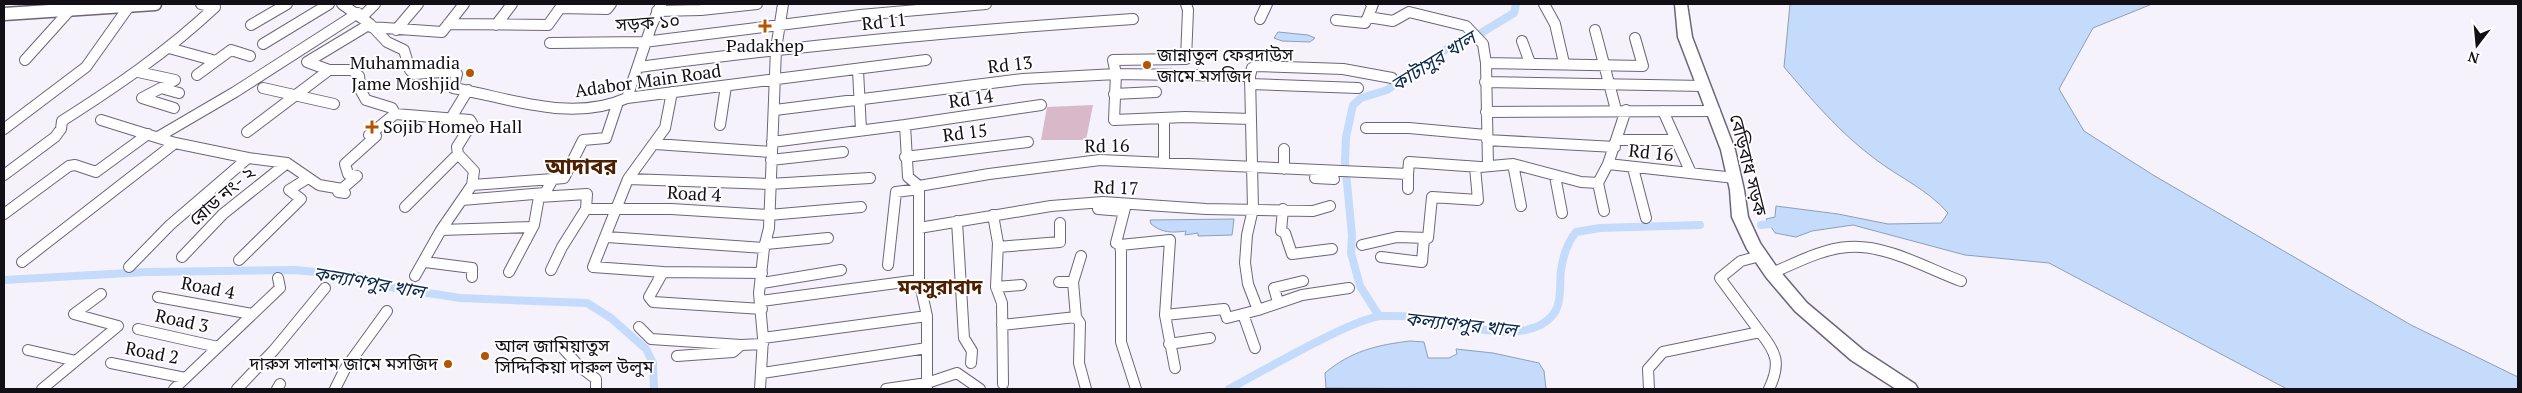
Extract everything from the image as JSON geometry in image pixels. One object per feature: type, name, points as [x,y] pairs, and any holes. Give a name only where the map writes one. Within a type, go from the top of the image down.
[{"type":"highway","name":"বেড়িবাধ সড়ক","points":[[1681,4],[1685,37],[1715,111],[1735,178],[1740,217],[1760,256],[1772,273],[1806,311],[1857,354],[1909,389]]},
{"type":"main road","points":[[4,10],[92,4]]},
{"type":"main road","points":[[4,14],[42,8],[70,10],[155,4]]},
{"type":"street","points":[[4,175],[55,137],[61,129],[62,120],[138,72],[169,48],[215,7],[201,4]]},
{"type":"street","points":[[251,25],[286,4]]},
{"type":"street","points":[[263,44],[330,4]]},
{"type":"street","points":[[344,4],[360,15],[387,42],[404,50],[411,72],[414,74],[455,71],[457,74],[453,88],[468,90],[451,118]]},
{"type":"street","points":[[4,214],[69,166],[75,165],[96,172],[126,148],[153,136],[360,15],[375,4]]},
{"type":"street","points":[[396,30],[418,4]]},
{"type":"street","points":[[395,114],[392,108],[370,104],[366,100],[360,91],[360,76],[352,70],[330,70],[307,62],[370,25],[396,30],[440,32],[464,4]]},
{"type":"street","points":[[496,25],[512,4]]},
{"type":"street","points":[[448,24],[548,25],[561,6],[607,9],[611,4]]},
{"type":"street","points":[[627,98],[639,67],[644,42],[659,7],[701,10],[757,4]]},
{"type":"street","points":[[760,389],[763,341],[759,293],[769,215],[769,184],[775,110],[776,49],[783,4]]},
{"type":"street","name":"সড়ক ১০","points":[[550,43],[644,42],[933,7],[986,4]]},
{"type":"street","points":[[1186,4],[1188,10],[1186,59],[1114,59],[1116,74],[1114,120],[1250,118]]},
{"type":"street","points":[[1260,18],[1267,4]]},
{"type":"street","points":[[1336,20],[1365,23],[1374,4],[1371,4]]},
{"type":"street","points":[[1544,4],[1550,12],[1558,32],[1564,62]]},
{"type":"street","points":[[4,129],[86,67],[130,5]]},
{"type":"street","points":[[25,60],[70,10]]},
{"type":"street","points":[[1368,17],[1393,21],[1408,12],[1437,18],[1468,28],[1482,42],[1486,63],[1488,166]]},
{"type":"street","name":"Rd 11","points":[[639,67],[776,49],[946,32],[1133,19]]},
{"type":"street","points":[[1595,30],[1602,64],[1616,110]]},
{"type":"street","points":[[1486,63],[1564,62],[1644,66],[1635,38]]},
{"type":"street","points":[[1522,41],[1530,63]]},
{"type":"street","points":[[169,48],[216,61]]},
{"type":"street","points":[[196,75],[231,50],[250,56]]},
{"type":"street","name":"Adabor Main Road","points":[[468,90],[541,106],[581,109],[616,105],[627,98],[926,60]]},
{"type":"street","points":[[1258,310],[1246,280],[1246,230],[1252,209],[1253,168],[1250,80],[1252,68],[1256,66],[1343,70],[1392,78]]},
{"type":"street","points":[[247,132],[330,70]]},
{"type":"street","points":[[858,70],[861,130]]},
{"type":"street","points":[[138,72],[175,80],[142,98],[174,108]]},
{"type":"street","name":"Rd 13","points":[[775,110],[860,101],[1023,79],[1116,74],[1250,80],[1358,88]]},
{"type":"street","points":[[1485,82],[1704,86]]},
{"type":"street","points":[[720,126],[726,86]]},
{"type":"street","points":[[161,88],[179,93]]},
{"type":"street","points":[[263,88],[334,104]]},
{"type":"street","points":[[672,92],[666,128],[655,144],[642,156],[628,179],[607,237],[593,267],[762,278],[841,270]]},
{"type":"street","points":[[1114,94],[1156,92]]},
{"type":"street","points":[[472,184],[564,178],[583,140],[606,138],[616,105]]},
{"type":"street","name":"Rd 14","points":[[905,124],[1040,106]]},
{"type":"street","points":[[1608,164],[1626,110]]},
{"type":"street","points":[[1663,111],[1691,173]]},
{"type":"street","points":[[1486,112],[1715,111]]},
{"type":"street","points":[[101,120],[175,143],[248,158],[286,162],[319,185],[344,191],[356,176],[348,174],[345,164],[376,136],[369,136],[395,114],[470,120],[472,123],[457,147],[458,154],[474,171],[472,184],[441,230],[428,251],[425,262],[415,276]]},
{"type":"street","points":[[1164,118],[1164,163]]},
{"type":"street","points":[[771,151],[861,130],[905,124],[905,157],[908,177],[919,188],[919,280],[927,316],[927,386]]},
{"type":"street","points":[[1366,128],[1409,128],[1486,138],[1616,143],[1675,140]]},
{"type":"street","name":"Rd 15","points":[[905,157],[1028,142]]},
{"type":"street","points":[[22,262],[175,143]]},
{"type":"street","points":[[655,144],[771,151],[843,152]]},
{"type":"street","points":[[1284,149],[1284,169]]},
{"type":"street","points":[[405,207],[458,154]]},
{"type":"street","points":[[130,267],[170,225],[248,158]]},
{"type":"street","name":"Rd 16","points":[[888,265],[896,192],[989,174],[1100,160],[1284,169],[1336,175],[1354,171],[1408,174]]},
{"type":"street","name":"রোড নং- ২","points":[[182,257],[223,214],[286,162]]},
{"type":"street","points":[[1408,189],[1409,162],[1475,167],[1513,164],[1581,182],[1598,182],[1604,211]]},
{"type":"street","points":[[1513,164],[1521,206]]},
{"type":"street","name":"Rd 16","points":[[1598,182],[1608,164],[1735,178]]},
{"type":"street","points":[[1362,244],[1397,237],[1428,238],[1432,197],[1478,200],[1475,167]]},
{"type":"street","points":[[1633,168],[1646,218]]},
{"type":"street","points":[[1315,178],[1336,175]]},
{"type":"street","points":[[1555,176],[1562,213]]},
{"type":"street","points":[[239,260],[301,200],[289,190],[308,178]]},
{"type":"street","points":[[628,179],[769,184],[870,178]]},
{"type":"street","points":[[509,272],[534,224],[542,195],[553,179]]},
{"type":"street","points":[[462,200],[587,194],[586,209],[562,247],[552,270]]},
{"type":"street","name":"Rd 17","points":[[919,228],[1061,205],[1103,202],[1125,208],[1313,210],[1330,206]]},
{"type":"street","name":"Road 4","points":[[586,209],[618,208],[769,215],[861,207]]},
{"type":"street","points":[[1098,209],[1125,208],[1116,243],[1120,245],[1121,342],[1136,389]]},
{"type":"street","points":[[1283,210],[1281,231],[1286,233],[1292,254],[1332,249]]},
{"type":"street","points":[[993,215],[998,247],[996,288],[1002,303],[1003,384]]},
{"type":"street","points":[[957,221],[964,338],[972,351],[972,363]]},
{"type":"street","points":[[998,247],[1060,242],[1060,222]]},
{"type":"street","points":[[441,230],[531,227]]},
{"type":"street","points":[[607,237],[765,246],[828,238]]},
{"type":"street","points":[[1380,257],[1422,262],[1424,238]]},
{"type":"street","points":[[1120,245],[1170,240],[1165,315],[1175,368]]},
{"type":"street","points":[[1772,273],[1818,253],[1858,247],[1880,252],[1961,281]]},
{"type":"street","points":[[1081,256],[1073,282],[1076,317],[1080,323],[1079,363],[1086,389]]},
{"type":"street","points":[[1760,256],[1741,262],[1720,278],[1770,344],[1774,355],[1776,373],[1769,389]]},
{"type":"street","points":[[425,262],[472,268],[472,277]]},
{"type":"street","points":[[663,272],[649,297],[653,302],[761,305],[919,280]]},
{"type":"street","points":[[1278,302],[1274,288],[1304,281]]},
{"type":"street","points":[[1059,282],[1073,282]]},
{"type":"street","points":[[174,389],[252,314],[279,283]]},
{"type":"street","points":[[996,288],[1020,285]]},
{"type":"street","points":[[238,389],[274,350],[325,288]]},
{"type":"street","points":[[1165,315],[1224,309],[1227,318],[1302,295],[1349,288]]},
{"type":"street","points":[[42,389],[118,326],[74,314],[101,294]]},
{"type":"street","name":"Road 4","points":[[158,297],[252,314]]},
{"type":"street","points":[[335,389],[346,369],[387,311]]},
{"type":"street","points":[[1243,314],[1255,348]]},
{"type":"street","points":[[639,327],[651,340],[741,345],[927,316]]},
{"type":"street","points":[[1002,325],[1076,317]]},
{"type":"street","name":"Road 3","points":[[138,329],[218,347]]},
{"type":"street","points":[[1649,389],[1648,368],[1663,352],[1760,332]]},
{"type":"street","points":[[1170,344],[1210,338]]},
{"type":"street","points":[[560,345],[580,367],[596,379],[596,389]]},
{"type":"street","points":[[677,356],[733,352],[741,345]]},
{"type":"street","points":[[762,373],[927,348]]},
{"type":"street","points":[[28,350],[76,361]]},
{"type":"street","name":"Road 2","points":[[111,363],[185,378]]},
{"type":"street","points":[[886,389],[927,386],[957,373],[980,389]]},
{"type":"shaded area","points":[[1093,105],[1086,140],[1041,140],[1047,107]]},
{"type":"water","points":[[1790,4],[2152,4],[2093,28],[2059,89],[2084,131],[2153,175],[2411,325],[2518,377],[2518,389],[2287,389],[2049,263],[1965,255],[1853,225],[1812,231],[1796,237],[1775,233],[1766,219],[1775,217],[1776,206],[1838,214],[1888,224],[1941,223],[1948,213],[1922,190],[1884,166],[1862,149],[1816,104],[1784,67]]},
{"type":"water","points":[[1278,32],[1308,35],[1315,38],[1310,42],[1282,41],[1274,38]]},
{"type":"water","points":[[1234,219],[1232,235],[1198,236],[1198,233],[1185,235],[1186,231],[1163,231],[1151,224],[1150,220]]},
{"type":"water","points":[[1410,341],[1424,342],[1428,358],[1449,358],[1457,354],[1456,349],[1493,353],[1539,363],[1544,371],[1546,389],[1326,388],[1325,373],[1345,359],[1375,347]]},
{"type":"waterway","name":"কাটাসুর খাল","points":[[1379,316],[1360,286],[1351,253],[1352,235],[1345,162],[1346,137],[1353,105],[1361,98],[1387,90],[1457,42],[1481,33],[1514,13],[1516,4]]},
{"type":"waterway","name":"কল্যাণপুর খাল","points":[[1761,225],[1770,224]]},
{"type":"waterway","name":"কল্যাণপুর খাল","points":[[1229,389],[1330,335],[1352,325],[1383,316],[1420,317],[1470,328],[1507,332],[1524,331],[1539,326],[1551,317],[1557,307],[1563,260],[1568,245],[1576,232],[1600,228],[1700,225]]},
{"type":"waterway","name":"কল্যাণপুর খাল","points":[[4,280],[146,272],[295,270],[358,276],[390,287],[460,298],[587,303],[611,318],[646,349],[653,363],[654,389]]},
{"type":"place","name":"Padakhep","points":[[765,26]]},
{"type":"place","name":"জান্নাতুল ফেরদাউস জামে মসজিদ","points":[[1147,65]]},
{"type":"place","name":"Muhammadia Jame Moshjid","points":[[470,73]]},
{"type":"place","name":"Sojib Homeo Hall","points":[[372,127]]},
{"type":"place","name":"আল জামিয়াতুস সিদ্দিকিয়া দারুল উলুম","points":[[485,356]]},
{"type":"place","name":"দারুস সালাম জামে মসজিদ","points":[[448,364]]},
{"type":"district","name":"আদাবর","points":[[581,166]]},
{"type":"district","name":"মনসুরাবাদ","points":[[940,287]]}]
